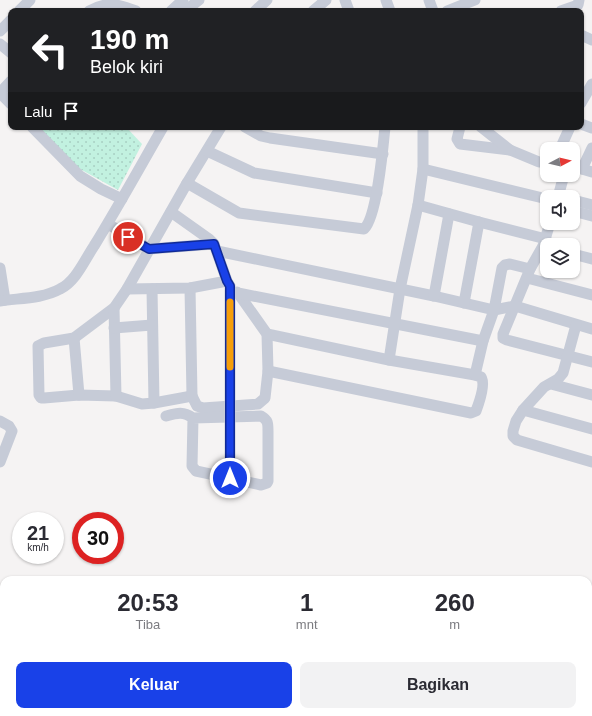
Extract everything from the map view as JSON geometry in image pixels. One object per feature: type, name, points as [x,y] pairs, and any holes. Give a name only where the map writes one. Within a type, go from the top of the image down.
[{"type":"street","points":[[22,8],[30,0]]},
{"type":"street","points":[[174,8],[183,0]]},
{"type":"street","points":[[189,8],[199,0]]},
{"type":"street","points":[[258,8],[267,0]]},
{"type":"street","points":[[317,8],[326,0]]},
{"type":"street","points":[[455,8],[475,0]]},
{"type":"street","points":[[100,3],[128,8]]},
{"type":"street","points":[[0,31],[8,23]]},
{"type":"street","points":[[0,44],[8,51]]},
{"type":"street","points":[[8,84],[0,93],[8,101]]},
{"type":"street","points":[[584,98],[592,84]]},
{"type":"street","points":[[35,130],[80,176],[101,189],[122,199]]},
{"type":"street","points":[[0,268],[2,301],[50,293],[59,290],[67,284],[78,272],[108,224],[161,130]]},
{"type":"street","points":[[192,396],[142,404],[116,396],[79,395],[41,398],[38,391],[38,346],[44,343],[74,338],[114,308],[127,289],[187,182],[219,130]]},
{"type":"street","points":[[187,182],[239,213],[364,229],[367,226],[377,193],[385,130]]},
{"type":"street","points":[[389,360],[400,289],[418,205],[423,169],[423,130]]},
{"type":"street","points":[[459,130],[457,140],[460,144],[510,150]]},
{"type":"street","points":[[485,130],[510,150],[540,162]]},
{"type":"street","points":[[563,142],[569,130]]},
{"type":"street","points":[[262,132],[383,154]]},
{"type":"street","points":[[582,169],[592,148]]},
{"type":"street","points":[[207,151],[254,173],[377,193]]},
{"type":"street","points":[[423,169],[540,198]]},
{"type":"street","points":[[580,202],[592,205]]},
{"type":"street","points":[[418,205],[479,222],[540,242]]},
{"type":"street","points":[[171,212],[209,239],[216,248],[232,287],[267,334],[268,371],[265,398],[262,402],[258,404],[200,408],[195,404],[192,396],[190,288]]},
{"type":"street","points":[[580,213],[592,216]]},
{"type":"street","points":[[434,296],[449,214]]},
{"type":"street","points":[[464,303],[479,222]]},
{"type":"street","points":[[108,224],[149,249],[216,248],[494,310],[515,306],[592,329]]},
{"type":"street","points":[[540,253],[529,274],[503,334],[504,340],[592,362]]},
{"type":"street","points":[[580,256],[592,259]]},
{"type":"street","points":[[475,375],[483,341],[494,310],[502,268],[505,265],[510,264],[529,274],[592,295]]},
{"type":"street","points":[[230,478],[232,287]]},
{"type":"street","points":[[127,289],[232,287],[395,324],[483,341]]},
{"type":"street","points":[[152,289],[154,403]]},
{"type":"street","points":[[114,308],[116,396]]},
{"type":"street","points":[[114,328],[152,324]]},
{"type":"street","points":[[576,325],[563,373],[558,379],[544,387],[523,410],[516,420],[513,436],[517,440],[592,462]]},
{"type":"street","points":[[267,334],[389,360],[475,375],[481,377],[484,382],[479,404],[476,411],[471,413],[268,371]]},
{"type":"street","points":[[74,338],[79,395]]},
{"type":"street","points":[[551,384],[592,395]]},
{"type":"street","points":[[523,410],[592,429]]},
{"type":"street","points":[[166,416],[182,412],[193,418],[261,416],[266,419],[268,423],[268,481],[266,484],[262,485],[200,472],[194,468],[193,418]]},
{"type":"street","points":[[0,421],[9,426],[12,431],[0,462]]},
{"type":"green space","points":[[40,130],[129,130],[142,144],[118,190],[80,169]]},
{"type":"slow traffic","points":[[230,302],[230,367]]},
{"type":"route","points":[[128,237],[149,249],[214,244],[217,251],[230,286],[230,478]]}]
